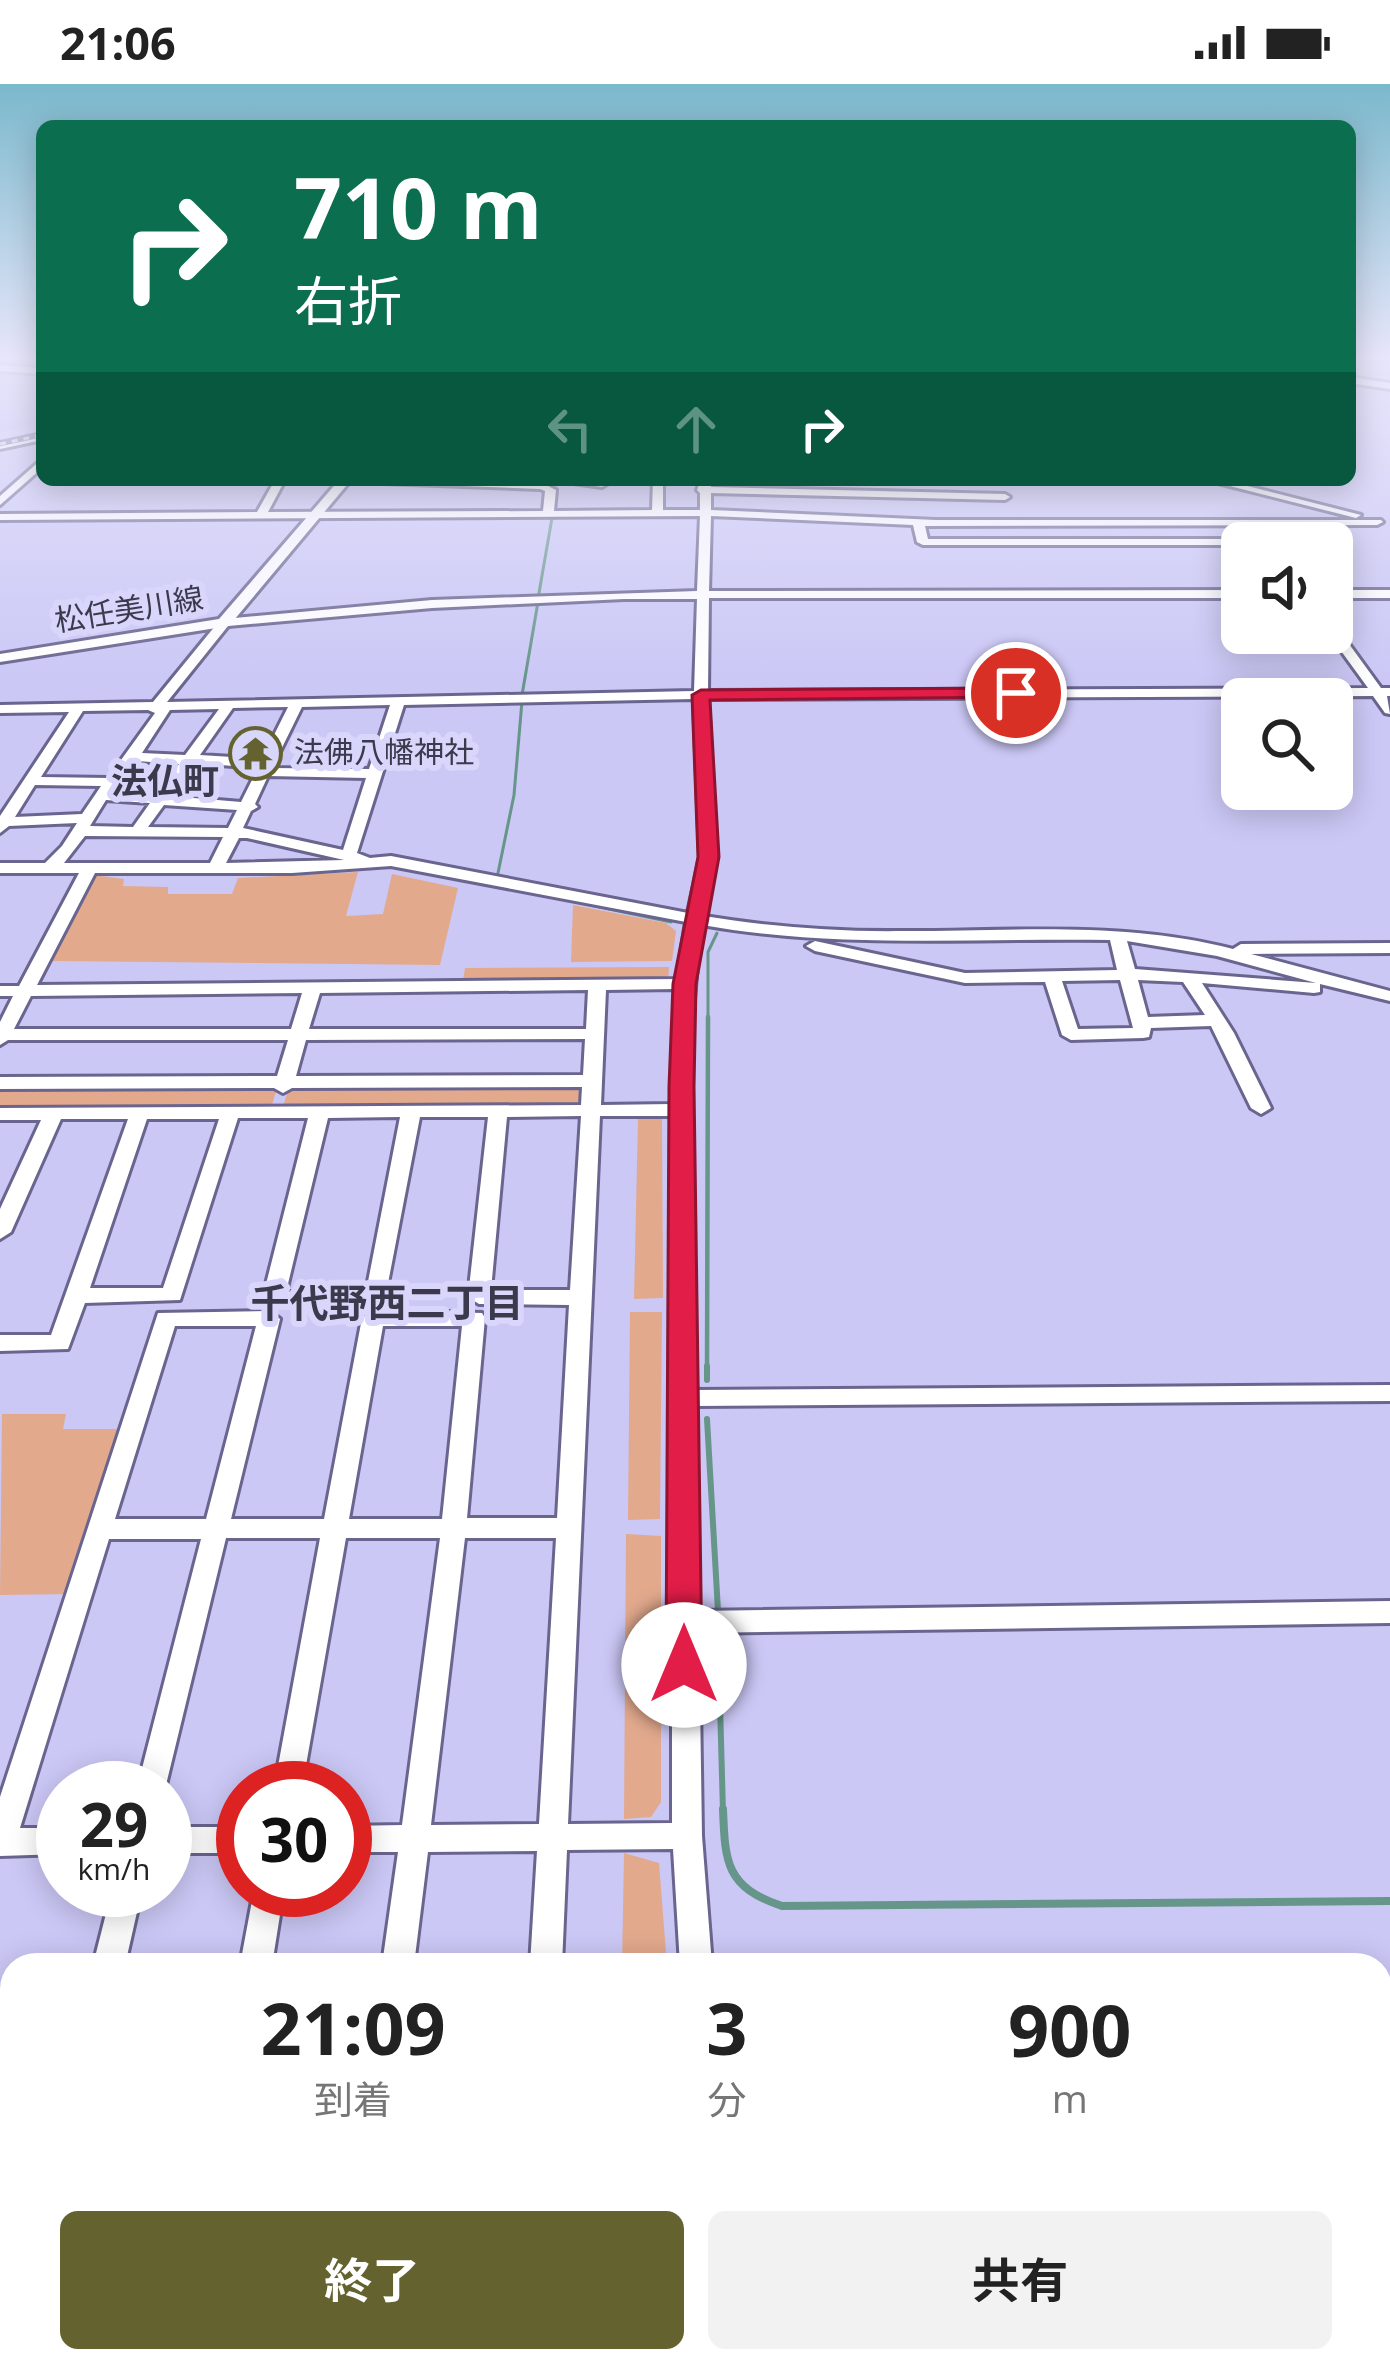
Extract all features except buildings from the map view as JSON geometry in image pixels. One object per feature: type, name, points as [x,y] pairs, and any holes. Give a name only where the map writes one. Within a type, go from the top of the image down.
[{"type":"main road","name":"松任美川線","points":[[0,658],[224,623],[339,486]]},
{"type":"street","points":[[0,502],[36,468]]},
{"type":"street","points":[[260,517],[277,486]]},
{"type":"street","points":[[407,516],[416,486]]},
{"type":"street","points":[[544,486],[551,490],[553,516]]},
{"type":"street","points":[[553,516],[560,486]]},
{"type":"street","points":[[599,516],[602,486]]},
{"type":"street","points":[[657,514],[658,486]]},
{"type":"street","points":[[696,1953],[687,1836],[683,1622],[682,1110],[685,984],[708,857],[701,695],[704,486]]},
{"type":"street","points":[[868,486],[1005,497]]},
{"type":"street","points":[[1000,486],[1017,523]]},
{"type":"street","points":[[1240,486],[1379,518]]},
{"type":"street","points":[[893,491],[918,522],[923,542],[1221,542]]},
{"type":"street","points":[[918,522],[948,494]]},
{"type":"street","points":[[0,517],[657,514],[704,519],[1221,522]]},
{"type":"street","points":[[1255,522],[1379,518]]},
{"type":"street","points":[[49,868],[75,848],[100,796],[137,757],[159,709],[224,623],[508,599],[1221,594]]},
{"type":"street","points":[[1353,594],[1390,594]]},
{"type":"street","points":[[1352,654],[1383,692],[1390,710]]},
{"type":"street","points":[[0,709],[701,695],[1383,692]]},
{"type":"street","points":[[350,852],[398,701]]},
{"type":"street","points":[[216,868],[297,704]]},
{"type":"street","points":[[137,832],[228,706]]},
{"type":"street","points":[[2,825],[78,709]]},
{"type":"street","points":[[137,757],[377,774]]},
{"type":"street","points":[[31,782],[113,782]]},
{"type":"street","points":[[100,796],[250,807]]},
{"type":"street","points":[[2,825],[233,832],[350,852],[369,862]]},
{"type":"street","points":[[0,868],[369,862],[428,866],[964,978],[1131,974],[1388,995]]},
{"type":"street","points":[[89,868],[1,1036],[594,1034]]},
{"type":"street","points":[[757,932],[1117,935],[1220,952],[1388,995]]},
{"type":"street","points":[[1052,976],[1071,1035],[1143,1033],[1117,935]]},
{"type":"street","points":[[1220,952],[1390,949]]},
{"type":"street","points":[[1190,978],[1261,1108]]},
{"type":"street","points":[[0,992],[685,984]]},
{"type":"street","points":[[547,1953],[597,988]]},
{"type":"street","points":[[276,1111],[312,990]]},
{"type":"street","points":[[1141,1023],[1216,1020]]},
{"type":"street","points":[[0,1083],[591,1082]]},
{"type":"street","points":[[0,1114],[682,1110]]},
{"type":"street","points":[[499,1112],[479,1297],[582,1298]]},
{"type":"street","points":[[319,1113],[273,1300],[376,1299],[411,1113]]},
{"type":"street","points":[[0,1343],[60,1343],[139,1114]]},
{"type":"street","points":[[76,1296],[172,1295],[230,1114]]},
{"type":"street","points":[[0,1232],[53,1115]]},
{"type":"street","points":[[36,1840],[0,1841],[166,1318],[269,1318],[159,1761]]},
{"type":"street","points":[[292,1761],[373,1318],[474,1318],[400,1953]]},
{"type":"street","points":[[684,1398],[1390,1393]]},
{"type":"street","points":[[99,1528],[569,1528]]},
{"type":"street","points":[[683,1622],[1390,1612]]},
{"type":"street","points":[[372,1839],[687,1836]]},
{"type":"street","points":[[112,1953],[121,1917]]},
{"type":"street","points":[[258,1953],[264,1917]]},
{"type":"shaded area","points":[[358,872],[346,916],[383,914],[392,874],[458,888],[440,965],[50,961],[94,875],[124,879],[123,886],[168,887],[168,894],[232,894],[238,878]]},
{"type":"shaded area","points":[[573,905],[666,923],[676,931],[672,961],[571,962]]},
{"type":"shaded area","points":[[669,967],[668,982],[462,987],[465,968]]},
{"type":"shaded area","points":[[580,1087],[582,1101],[574,1105],[283,1106],[289,1088]]},
{"type":"shaded area","points":[[277,1088],[272,1105],[0,1107],[0,1089]]},
{"type":"shaded area","points":[[662,1117],[663,1298],[634,1299],[638,1118]]},
{"type":"shaded area","points":[[630,1312],[662,1312],[660,1519],[628,1520]]},
{"type":"shaded area","points":[[2,1414],[66,1414],[63,1429],[124,1429],[73,1594],[0,1595]]},
{"type":"shaded area","points":[[626,1534],[661,1536],[661,1802],[651,1817],[624,1819]]},
{"type":"shaded area","points":[[624,1853],[659,1863],[666,1953],[622,1953]]},
{"type":"waterway","points":[[549,486],[556,489],[555,501]]},
{"type":"waterway","points":[[539,593],[552,518]]},
{"type":"waterway","points":[[522,695],[538,602]]},
{"type":"waterway","points":[[498,873],[514,795],[522,701]]},
{"type":"waterway","points":[[519,890],[671,922]]},
{"type":"waterway","points":[[708,1017],[708,952],[717,933]]},
{"type":"waterway","points":[[707,1369],[708,1017]]},
{"type":"waterway","points":[[707,1369],[707,1380]]},
{"type":"waterway","points":[[707,1419],[718,1611]]},
{"type":"waterway","points":[[718,1633],[723,1812]]},
{"type":"waterway","points":[[723,1809],[732,1871],[749,1890],[782,1906],[1390,1901]]},
{"type":"place","name":"法佛八幡神社","points":[[255,753]]},
{"type":"district","name":"法仏町","points":[[165,781]]},
{"type":"district","name":"千代野西二丁目","points":[[387,1303]]},
{"type":"route","points":[[684,1665],[681,1087],[685,984],[708,857],[701,695],[1016,693]]}]
